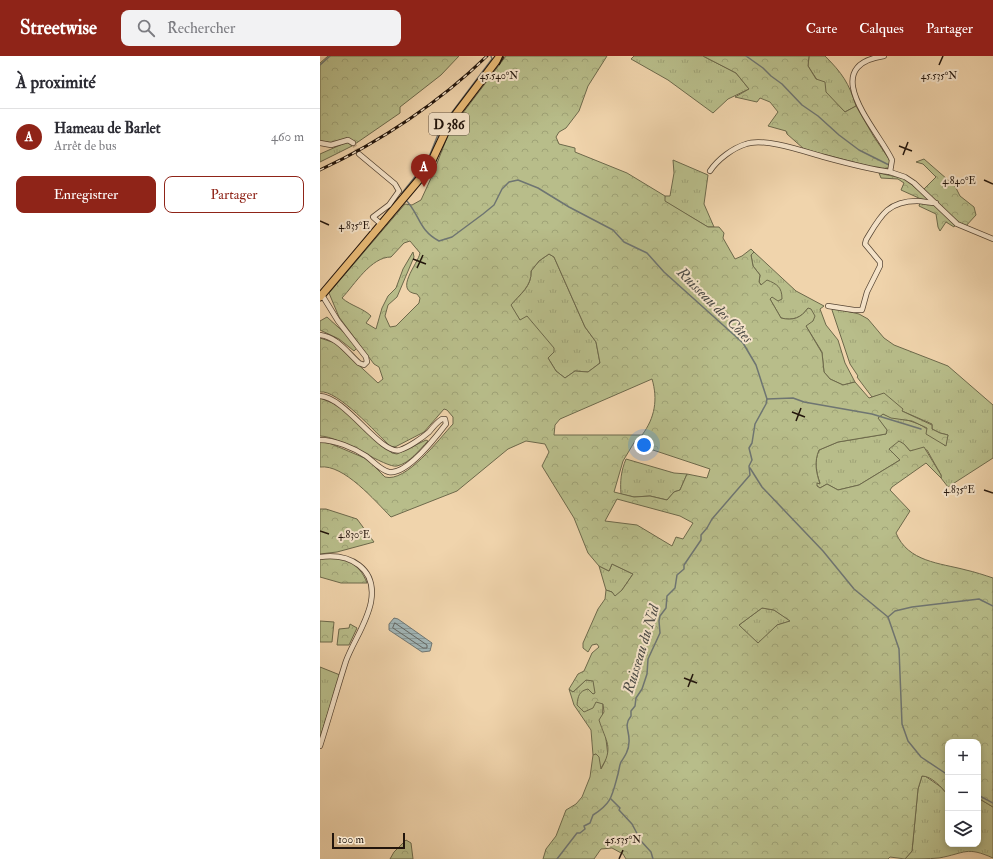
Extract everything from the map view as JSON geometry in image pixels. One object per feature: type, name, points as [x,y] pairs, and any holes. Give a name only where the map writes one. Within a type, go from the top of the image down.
[{"type":"main road","name":"D 386","points":[[321,296],[428,169],[450,122],[500,56]]},
{"type":"street","points":[[884,56],[862,63],[856,68],[853,80],[858,105],[892,160],[890,172]]},
{"type":"street","points":[[320,143],[331,145],[348,140],[353,142]]},
{"type":"street","points":[[710,171],[715,163],[747,143],[783,146],[905,177],[936,203],[957,224],[993,239]]},
{"type":"street","points":[[359,154],[395,184],[399,191],[389,205],[373,217],[382,225]]},
{"type":"street","points":[[828,306],[862,310],[867,292],[880,266],[880,262],[865,244],[883,213],[890,207],[905,202],[936,203]]},
{"type":"street","points":[[320,335],[328,336],[335,340],[364,365],[367,362],[366,357],[321,296]]},
{"type":"street","points":[[320,396],[326,396],[342,404],[381,442],[392,450],[399,450],[428,433],[442,419],[445,419],[446,424],[415,460],[396,472],[388,472],[365,455],[335,442],[320,440]]},
{"type":"street","points":[[320,557],[344,558],[357,562],[368,575],[371,596],[367,616],[343,672],[320,746]]},
{"type":"green space","points":[[328,56],[459,56],[441,75],[400,107],[400,113],[355,144],[351,139],[333,143],[320,141],[320,63]]},
{"type":"green space","points":[[506,56],[607,56],[588,86],[579,111],[566,128],[559,132],[556,137],[559,144],[575,148],[575,152],[627,173],[665,196],[665,201],[708,227],[719,227],[724,233],[723,238],[735,259],[751,249],[754,252],[751,255],[753,266],[760,275],[759,282],[761,285],[767,280],[774,283],[780,289],[782,299],[778,301],[772,297],[770,299],[781,318],[793,319],[803,314],[808,308],[811,309],[815,316],[813,321],[806,326],[822,353],[824,372],[830,379],[843,385],[855,382],[869,398],[884,393],[903,409],[902,411],[932,425],[932,429],[948,435],[946,446],[926,434],[927,428],[912,421],[891,418],[883,414],[878,418],[887,430],[886,434],[838,442],[819,450],[816,459],[816,467],[820,484],[817,483],[817,486],[820,488],[827,484],[838,490],[859,485],[900,460],[889,449],[899,441],[910,451],[924,447],[941,475],[941,478],[926,463],[892,487],[890,490],[910,511],[896,533],[901,543],[917,556],[936,563],[993,578],[993,807],[981,800],[981,739],[945,739],[945,792],[933,780],[922,776],[918,789],[912,851],[905,859],[890,857],[888,859],[626,859],[623,854],[612,848],[601,849],[594,859],[543,859],[546,849],[556,836],[566,810],[576,804],[582,797],[590,777],[593,755],[596,754],[599,757],[601,769],[607,755],[608,744],[599,720],[604,712],[603,704],[596,702],[593,708],[584,712],[577,705],[579,697],[583,691],[588,689],[593,694],[595,693],[593,681],[586,680],[573,692],[569,689],[578,674],[584,671],[592,653],[599,647],[597,644],[592,645],[588,652],[583,648],[583,643],[598,609],[605,599],[606,590],[612,592],[615,596],[622,590],[633,574],[612,564],[609,571],[599,566],[588,553],[574,518],[542,466],[549,452],[545,444],[526,441],[508,449],[457,491],[391,517],[368,493],[349,477],[339,471],[320,467],[320,442],[329,443],[367,459],[385,477],[393,477],[412,467],[431,449],[453,424],[453,417],[447,410],[444,409],[424,432],[395,447],[390,446],[356,413],[336,397],[320,392],[320,338],[335,343],[378,383],[383,379],[379,367],[374,364],[339,317],[329,293],[405,204],[412,205],[421,200],[450,130]],"holes":[[[410,241],[420,253],[409,276],[407,288],[410,292],[417,294],[420,298],[419,303],[396,326],[390,327],[385,316],[388,305],[397,297],[414,257],[413,252],[403,269],[396,288],[388,296],[382,308],[376,329],[366,323],[371,316],[342,298],[370,266],[377,261],[391,257],[404,243]],[[549,254],[554,257],[585,327],[596,342],[600,363],[588,372],[575,371],[565,378],[556,371],[548,358],[554,352],[554,348],[527,316],[520,320],[511,305],[530,281],[531,271],[539,261]],[[652,379],[655,394],[654,408],[650,422],[642,435],[554,435],[555,425],[560,419]],[[635,441],[641,446],[710,469],[707,478],[687,474],[680,490],[674,492],[667,500],[650,496],[634,497],[614,492],[623,461]],[[617,499],[680,516],[693,523],[683,539],[676,537],[672,546],[637,525],[605,521]],[[762,608],[774,610],[790,621],[777,625],[758,643],[739,625]]]},
{"type":"green space","points":[[634,56],[703,56],[736,73],[749,89],[728,99],[713,113],[668,80],[631,59]]},
{"type":"green space","points":[[703,56],[809,56],[808,66],[816,79],[825,82],[826,92],[845,112],[856,106],[889,159],[889,168],[880,169],[804,149],[787,134],[786,131],[768,126],[778,112],[770,102],[760,98],[757,102],[735,97],[749,89],[736,73]]},
{"type":"green space","points":[[809,56],[825,56],[831,62],[848,85],[856,106],[845,112],[825,92],[808,66]]},
{"type":"green space","points":[[347,142],[352,146],[320,162],[320,154]]},
{"type":"green space","points":[[924,159],[955,186],[960,196],[974,207],[976,215],[965,227],[953,218],[924,189],[936,177],[923,164],[916,162]]},
{"type":"green space","points":[[673,160],[708,175],[704,204],[714,227],[708,227],[664,201],[665,196],[670,196],[674,173]]},
{"type":"green space","points":[[879,173],[905,179],[931,201],[921,199],[901,190],[904,183],[898,179],[881,178]]},
{"type":"green space","points":[[920,203],[935,205],[955,225],[954,227],[946,222],[940,231],[936,214],[919,206]]},
{"type":"green space","points":[[754,252],[796,291],[824,306],[820,309],[826,325],[838,340],[845,363],[855,382],[843,385],[830,379],[824,372],[822,352],[806,326],[808,308],[803,314],[796,318],[781,318],[770,299],[772,297],[759,282],[760,275],[753,266],[751,255]]},
{"type":"green space","points":[[549,254],[554,257],[585,327],[596,342],[600,363],[588,372],[575,371],[565,378],[556,371],[548,358],[553,352],[520,320],[510,305],[527,286],[530,281],[531,271],[539,261]]},
{"type":"green space","points":[[833,308],[859,314],[868,319],[884,338],[894,345],[948,366],[993,405],[993,458],[948,487],[941,478],[941,475],[927,450],[910,451],[904,444],[900,460],[859,485],[838,490],[827,484],[820,488],[817,486],[816,483],[820,483],[816,467],[816,459],[819,450],[838,442],[886,434],[887,430],[877,418],[883,414],[922,426],[945,446],[948,435],[932,429],[932,424],[902,411],[884,394],[872,397],[857,377],[858,376],[850,364],[832,310]]},
{"type":"green space","points":[[327,317],[349,337],[357,348],[354,351],[339,339],[320,330],[320,321]]},
{"type":"green space","points":[[320,398],[340,406],[392,453],[397,454],[426,440],[428,441],[414,456],[402,464],[392,466],[384,463],[351,446],[329,437],[320,436]]},
{"type":"green space","points":[[626,459],[674,473],[687,474],[680,490],[674,492],[667,500],[650,496],[634,497],[621,494],[621,476]]},
{"type":"green space","points":[[320,509],[326,509],[357,519],[374,542],[337,552],[320,554]]},
{"type":"green space","points":[[320,559],[343,559],[355,565],[364,576],[367,583],[341,583],[320,577]]},
{"type":"green space","points":[[612,564],[633,574],[615,597],[612,592],[606,590],[599,566],[609,571]]},
{"type":"green space","points":[[762,608],[774,610],[791,621],[777,625],[758,644],[739,625]]},
{"type":"green space","points":[[320,621],[334,622],[332,642],[320,642]]},
{"type":"green space","points":[[350,624],[357,628],[349,645],[337,645],[339,629],[349,628]]},
{"type":"green space","points":[[320,667],[340,675],[320,738]]},
{"type":"green space","points":[[586,680],[593,680],[596,693],[593,694],[596,701],[603,703],[602,727],[605,731],[608,756],[600,770],[596,754],[593,755],[591,730],[574,705],[569,689],[573,692]]},
{"type":"green space","points":[[922,776],[925,776],[945,792],[945,847],[981,847],[981,800],[993,807],[993,858],[971,851],[939,858],[905,859],[912,851],[918,789]]},
{"type":"green space","points":[[406,840],[411,843],[413,859],[390,859],[394,852]]},
{"type":"water","points":[[394,618],[398,619],[432,643],[430,651],[422,652],[389,630],[389,624]]},
{"type":"waterway","points":[[320,65],[330,56]]},
{"type":"waterway","name":"Ruisseau des Côtes","points":[[402,196],[402,193],[427,162],[444,123],[492,59],[491,56]]},
{"type":"waterway","points":[[746,56],[782,84],[802,105],[818,116],[839,135],[859,150],[889,165]]},
{"type":"waterway","name":"Ruisseau des Côtes","points":[[405,199],[414,210],[427,232],[439,241],[452,237],[494,205],[502,189],[509,182],[518,180],[538,188],[569,207],[613,230],[624,242],[647,253],[664,272],[743,343],[756,365],[767,399],[766,404],[755,424],[752,443],[749,448],[752,460],[749,466],[750,475],[712,519],[701,535],[701,540],[684,565],[684,569],[677,575],[675,588],[667,596],[666,608],[660,616],[659,621],[660,633],[648,659],[647,674],[642,689],[636,698],[635,706],[631,711],[631,716],[627,723],[629,738],[628,748],[620,764],[614,788],[608,803],[593,815],[590,823],[584,826],[585,829],[580,833],[577,833],[557,859]]},
{"type":"waterway","points":[[767,399],[793,398],[804,402],[872,414],[921,429]]},
{"type":"waterway","name":"Ruisseau des Côtes","points":[[750,468],[762,487],[823,551],[854,589],[888,617],[899,649],[902,724],[908,741],[921,757],[945,773]]},
{"type":"waterway","points":[[888,617],[895,611],[912,607],[979,599],[993,606]]},
{"type":"waterway","name":"Ruisseau des Côtes","points":[[981,797],[993,803]]},
{"type":"waterway","points":[[611,799],[632,824],[641,841],[651,852],[653,859]]},
{"type":"tunnel","points":[[353,143],[359,154]]},
{"type":"railway","points":[[320,170],[365,147],[408,120],[450,89],[487,56]]},
{"type":"place","name":"Hameau de Barlet","points":[[424,187]]},
{"type":"water label","name":"Ruisseau du Nid","points":[[641,649]]}]
